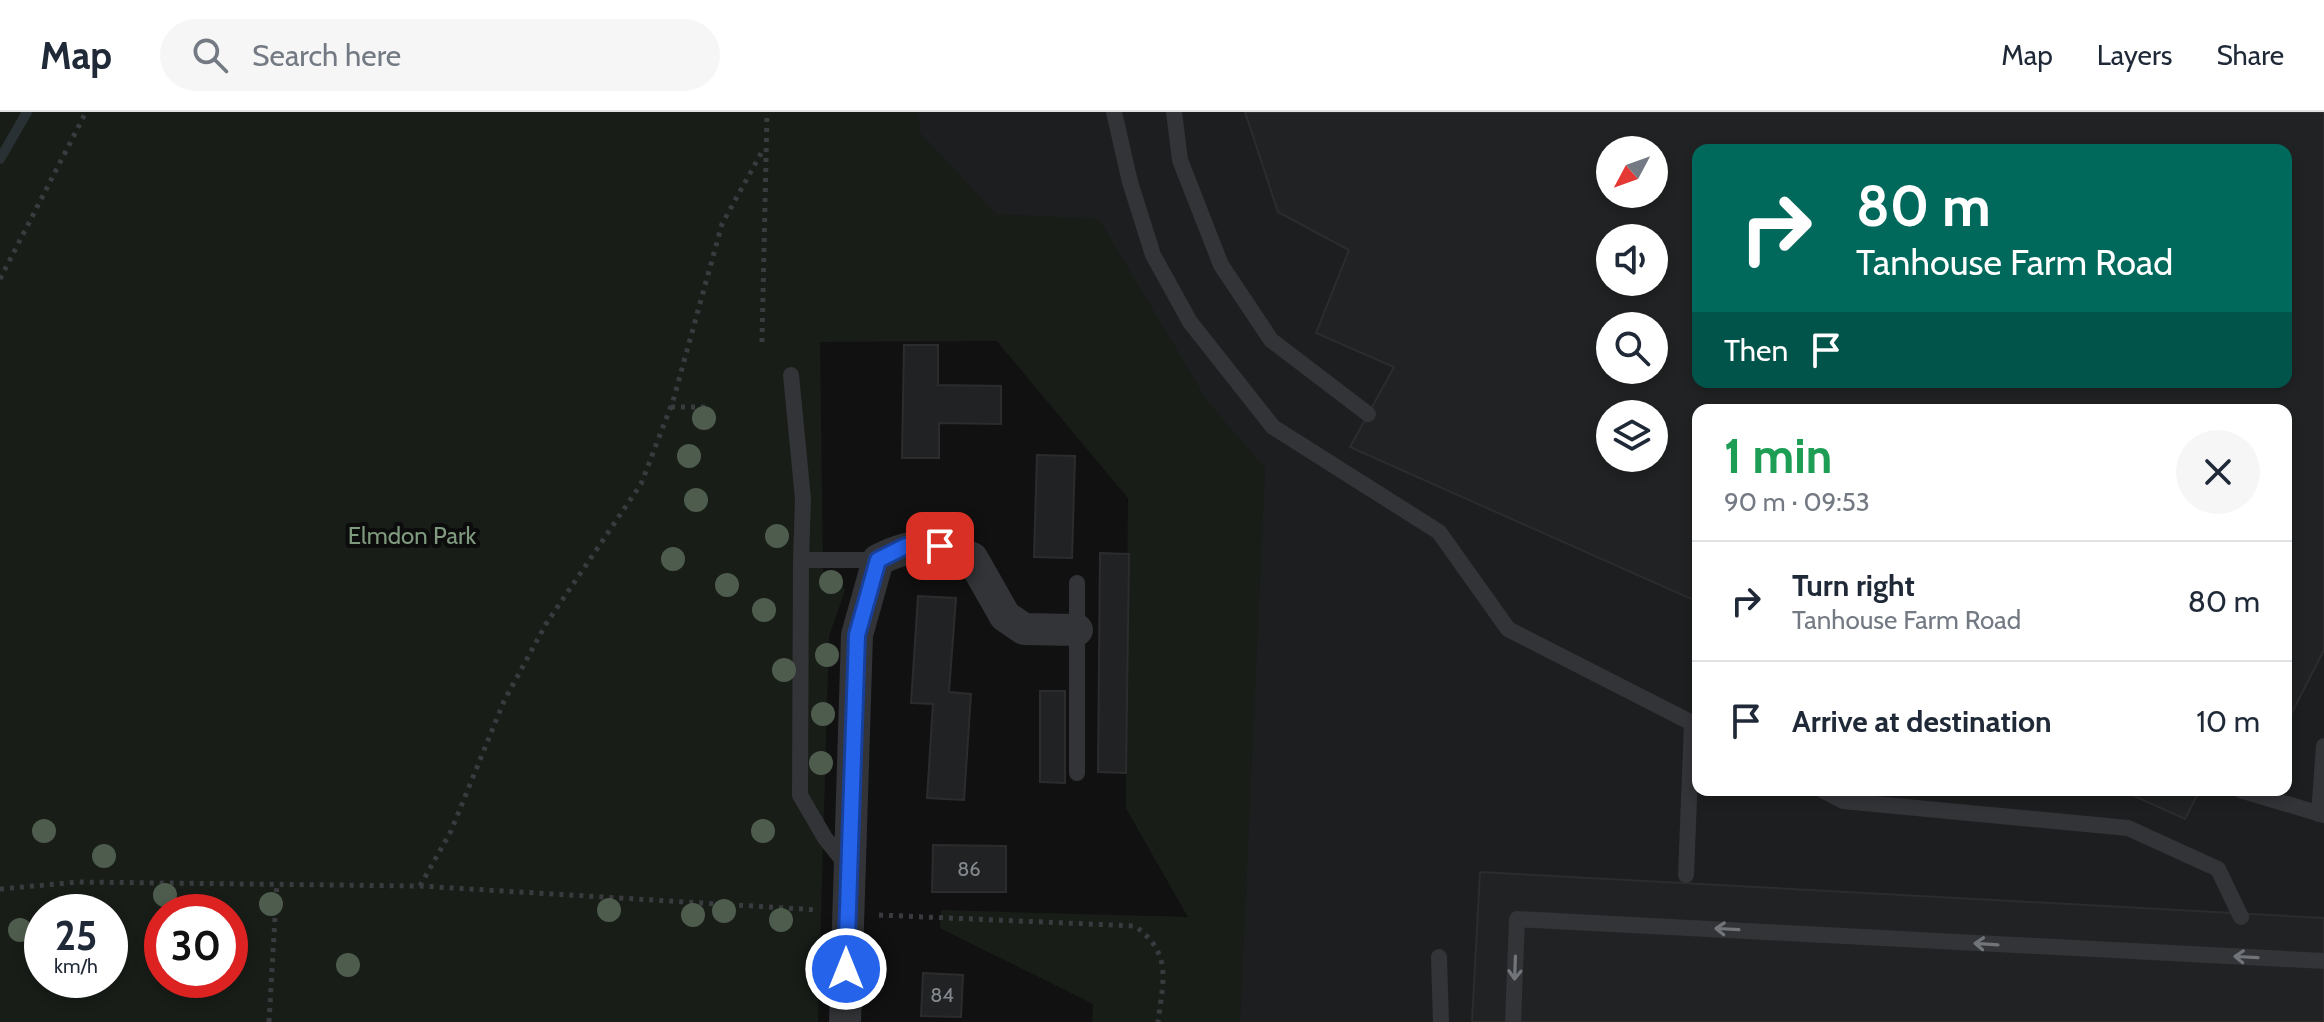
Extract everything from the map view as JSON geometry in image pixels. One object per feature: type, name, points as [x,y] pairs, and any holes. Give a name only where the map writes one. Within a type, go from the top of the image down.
[{"type":"street","points":[[845,1022],[857,635],[878,560],[906,546],[940,546],[972,558],[1005,616],[1024,629],[1077,630]]},
{"type":"lane","points":[[1114,112],[1130,182],[1153,255],[1190,322],[1230,377],[1273,427],[1439,532],[1508,629],[1692,723]]},
{"type":"lane","points":[[1174,112],[1180,160],[1221,265],[1271,340],[1368,414]]},
{"type":"lane","points":[[791,375],[803,499],[800,795],[825,838],[849,868]]},
{"type":"lane","points":[[801,560],[878,560]]},
{"type":"lane","points":[[1077,583],[1077,773]]},
{"type":"lane","points":[[2260,796],[2322,814],[2324,746]]},
{"type":"lane","points":[[1686,875],[1692,775]]},
{"type":"lane","points":[[1833,796],[1843,801],[2128,828],[2218,869],[2241,917]]},
{"type":"lane","points":[[1513,1022],[1517,919],[2324,961]]},
{"type":"lane","points":[[1439,957],[1441,1022]]},
{"type":"path","points":[[0,279],[86,112]]},
{"type":"path","points":[[762,342],[767,112]]},
{"type":"path","points":[[420,886],[451,831],[504,701],[546,624],[641,484],[671,407],[722,224],[764,148]]},
{"type":"path","points":[[671,407],[710,407]]},
{"type":"path","points":[[0,889],[79,882],[420,886],[819,910],[846,916],[1135,926],[1155,941],[1162,962],[1158,1022]]},
{"type":"path","points":[[269,1022],[277,883]]},
{"type":"shaded area","points":[[834,112],[2324,112],[2324,1022],[1165,1022],[1163,936],[1141,916],[1188,917],[1126,808],[1128,498],[997,341],[820,341]]},
{"type":"green space","name":"Elmdon Park","points":[[0,112],[918,112],[920,133],[996,214],[1099,219],[1207,401],[1265,468],[1240,1022],[1092,1022],[1093,1004],[940,928],[941,910],[1188,917],[1126,808],[1128,498],[997,341],[820,342],[823,571],[837,573],[845,591],[829,636],[818,1022],[0,1022]]},
{"type":"building","points":[[1245,112],[2324,112],[2324,650],[2292,712],[2292,404],[1692,404],[1692,599],[1350,447],[1394,367],[1316,333],[1349,250],[1278,212]]},
{"type":"building","points":[[904,345],[938,345],[938,385],[1001,386],[1001,424],[939,423],[939,458],[902,458]]},
{"type":"building","points":[[1037,455],[1075,456],[1072,558],[1034,557]]},
{"type":"building","points":[[1100,553],[1129,554],[1126,773],[1098,772]]},
{"type":"building","points":[[918,596],[956,598],[949,692],[971,694],[964,800],[927,798],[933,704],[911,703]]},
{"type":"building","points":[[1040,691],[1065,691],[1065,783],[1040,782]]},
{"type":"building","points":[[2134,796],[2197,796],[2185,819]]},
{"type":"building","points":[[933,845],[1006,846],[1006,892],[932,892]]},
{"type":"building","points":[[1480,872],[2324,918],[2324,1022],[1472,1022]]},
{"type":"building","points":[[923,973],[963,975],[961,1017],[921,1016]]},
{"type":"waterway","points":[[0,159],[27,112]]},
{"type":"route","points":[[846,969],[857,635],[878,560],[906,546],[940,546]]}]
